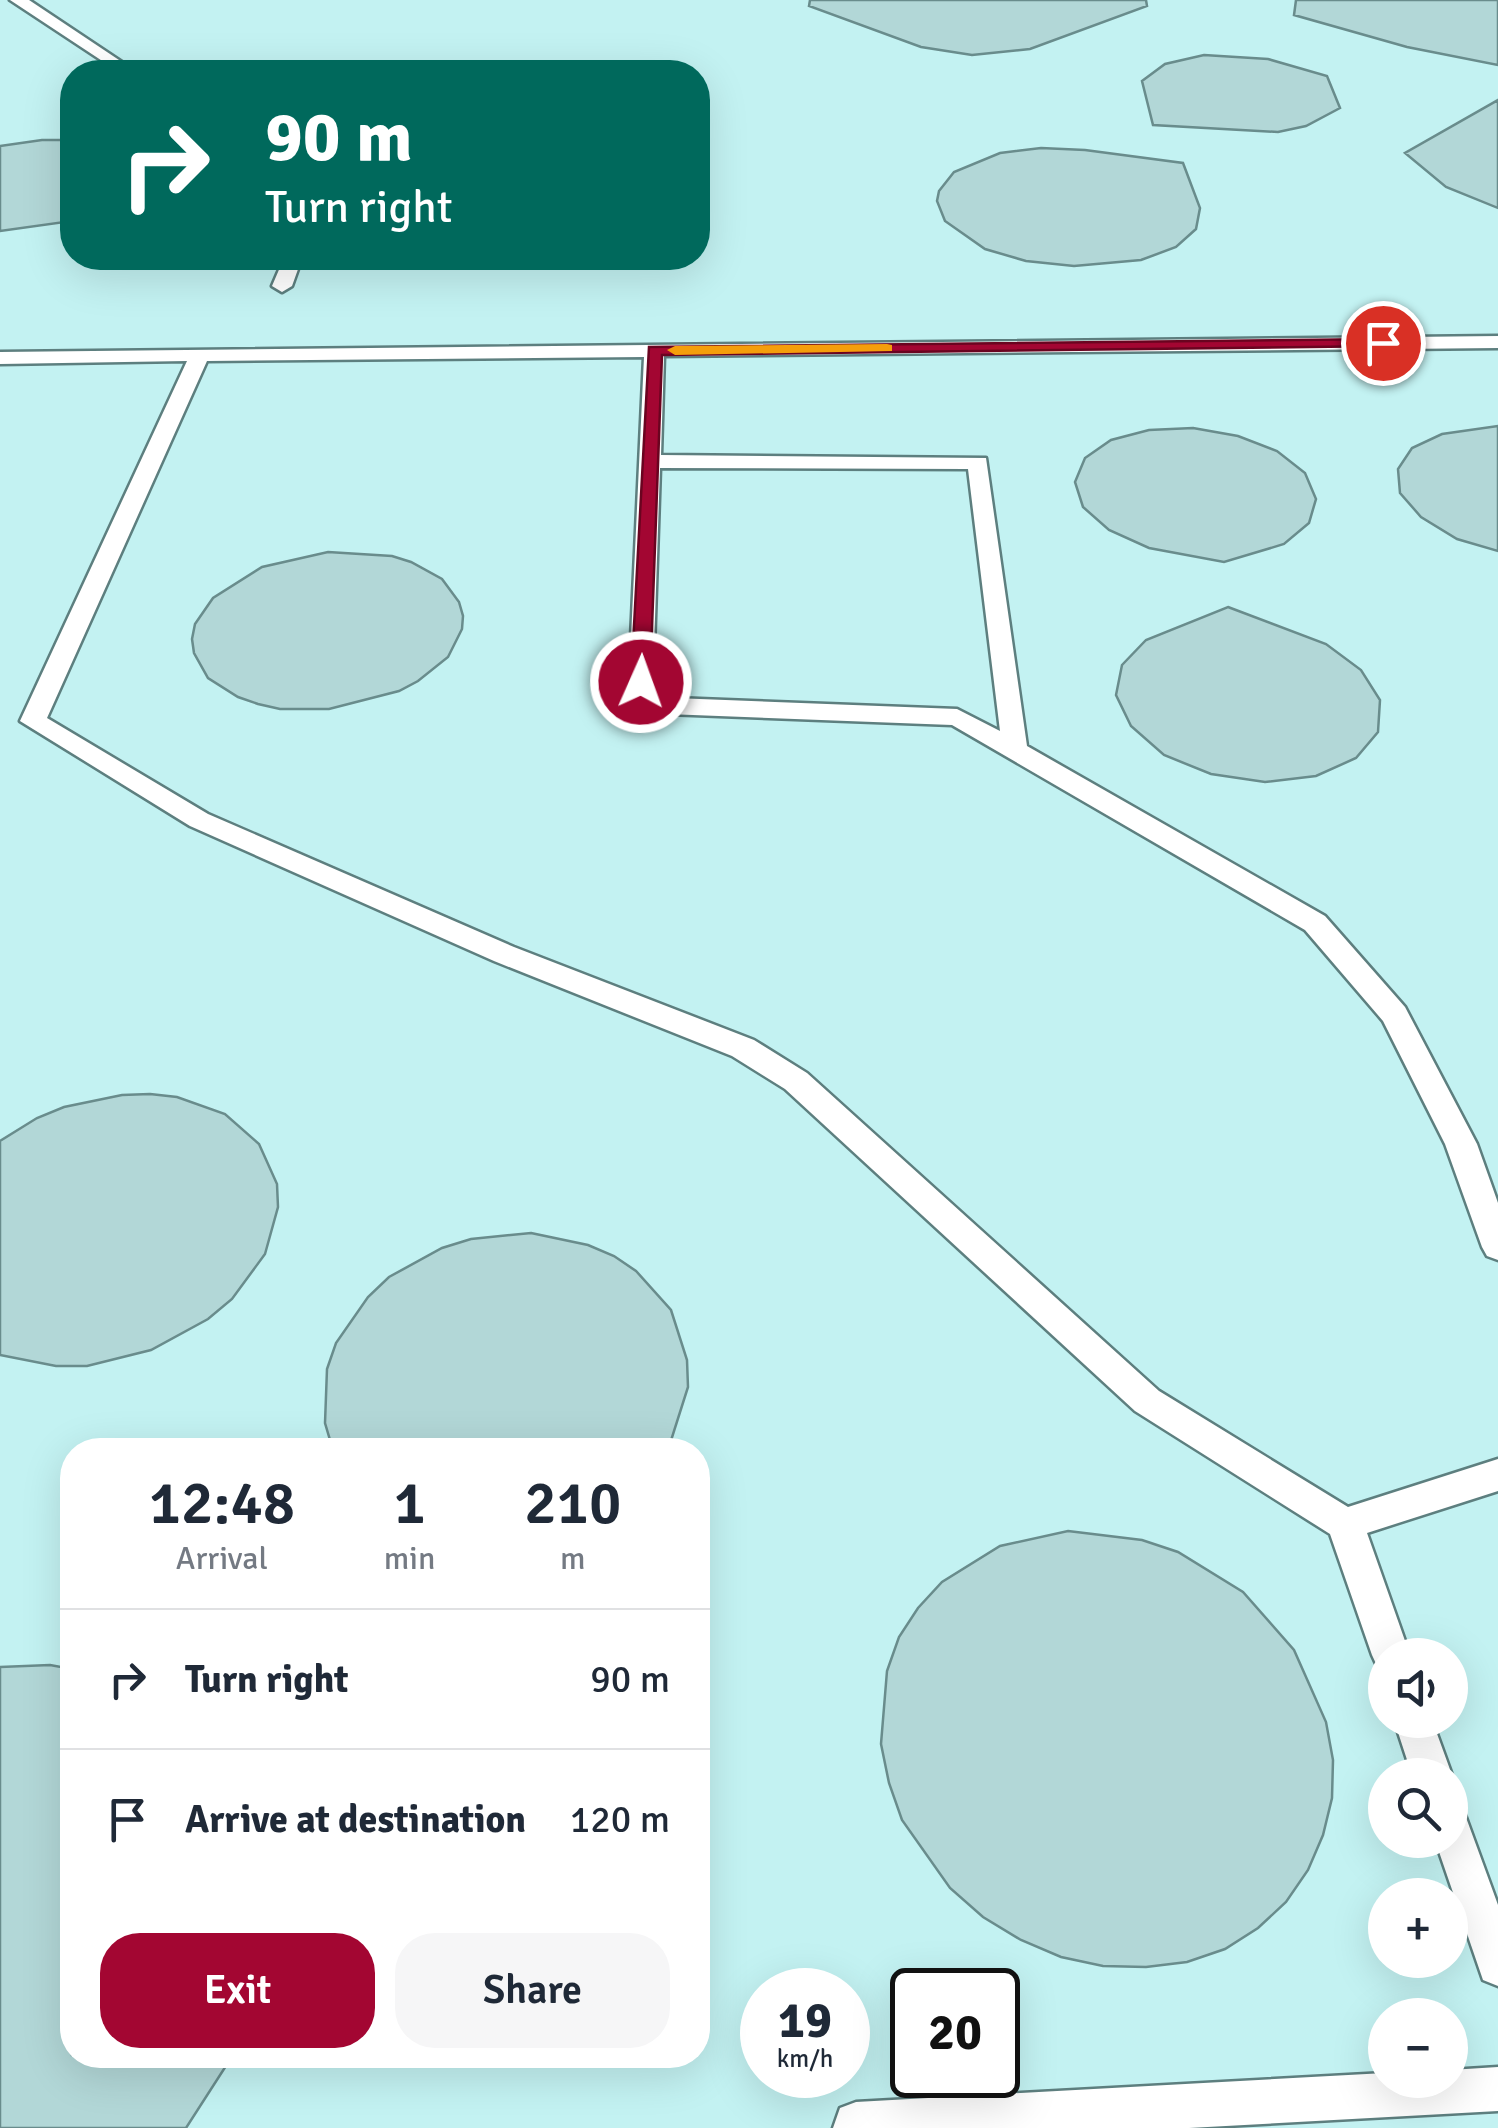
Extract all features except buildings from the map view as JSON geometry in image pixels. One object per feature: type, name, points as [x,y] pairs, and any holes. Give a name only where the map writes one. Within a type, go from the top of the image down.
[{"type":"lane","points":[[18,0],[110,60]]},
{"type":"lane","points":[[282,286],[288,270]]},
{"type":"lane","points":[[0,358],[1498,342]]},
{"type":"lane","points":[[654,350],[641,682],[667,706],[957,716],[1315,923],[1395,1015],[1461,1144],[1498,1248]]},
{"type":"lane","points":[[200,355],[32,722],[200,820],[504,954],[743,1048],[796,1081],[1147,1401],[1345,1524],[1384,1638]]},
{"type":"lane","points":[[650,461],[978,463],[1015,750]]},
{"type":"lane","points":[[1345,1524],[1498,1474]]},
{"type":"lane","points":[[1461,1858],[1498,1964]]},
{"type":"lane","points":[[854,2128],[856,2124],[1498,2088]]},
{"type":"shaded area","points":[[0,0],[1498,0],[1498,2128],[0,2128]]},
{"type":"slow traffic","points":[[675,350],[887,348]]},
{"type":"route","points":[[641,682],[654,350],[1383,343]]}]
